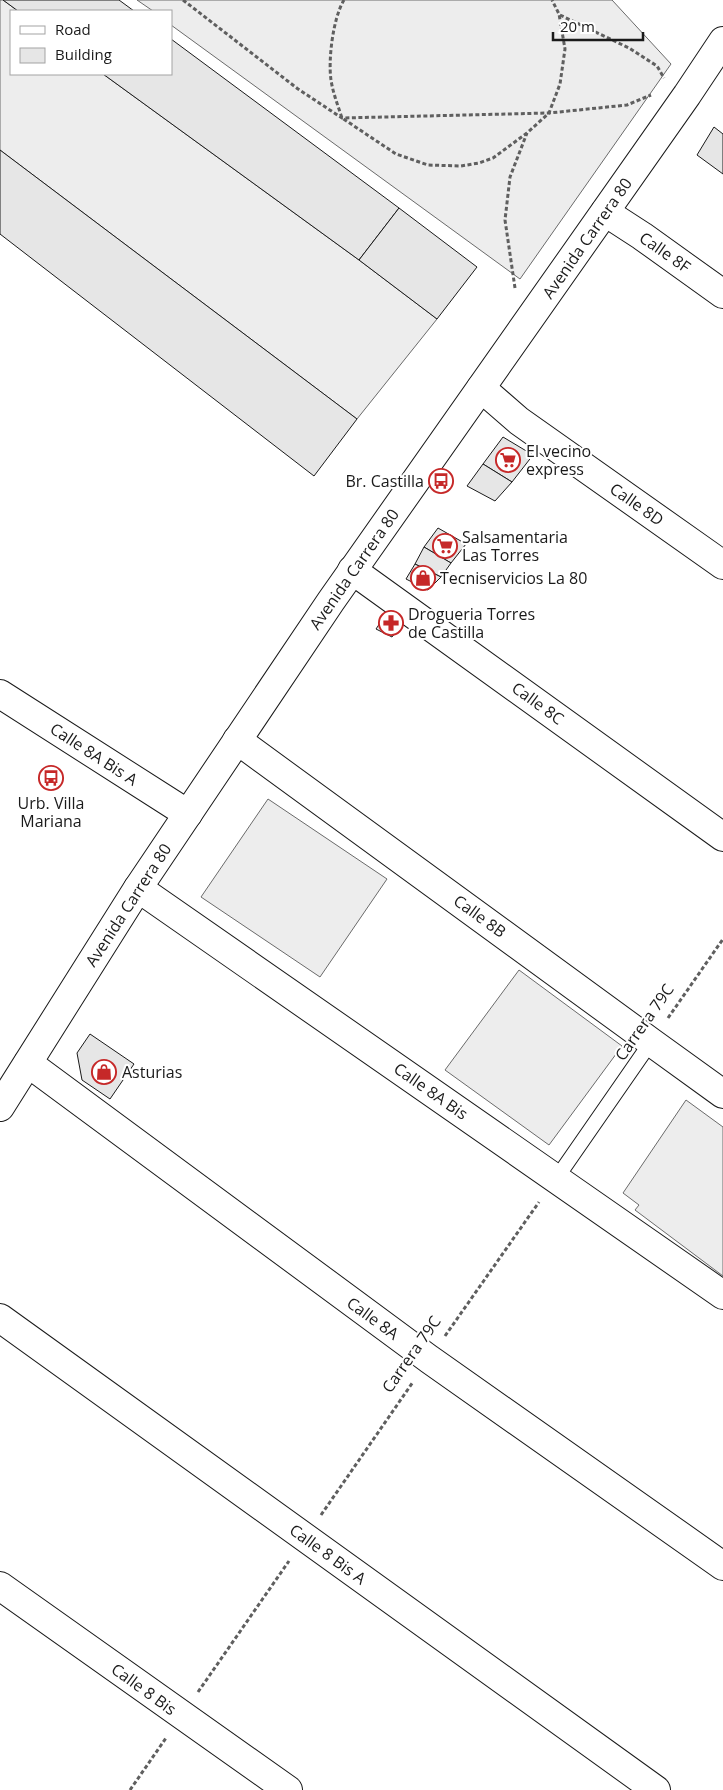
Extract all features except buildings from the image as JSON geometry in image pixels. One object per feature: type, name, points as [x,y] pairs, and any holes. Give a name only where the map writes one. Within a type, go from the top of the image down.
[{"type":"street","name":"Avenida Carrera 80","points":[[0,1108],[138,888],[352,570],[605,212],[681,94],[723,41]]},
{"type":"street","name":"Calle 8F","points":[[605,212],[723,294]]},
{"type":"street","name":"Calle 8D","points":[[481,388],[519,421],[723,565]]},
{"type":"street","name":"Calle 8C","points":[[352,570],[723,836]]},
{"type":"street","name":"Calle 8A Bis A","points":[[0,694],[188,814]]},
{"type":"street","name":"Calle 8B","points":[[237,740],[723,1094]]},
{"type":"street","name":"Calle 8A Bis","points":[[138,888],[723,1295]]},
{"type":"street","name":"Calle 8A","points":[[28,1063],[429,1359],[723,1566]]},
{"type":"street","name":"Calle 8 Bis A","points":[[0,1318],[656,1790]]},
{"type":"street","name":"Calle 8 Bis","points":[[0,1586],[288,1790]]},
{"type":"lane","name":"Carrera 79C","points":[[556,1179],[651,1042]]},
{"type":"path","points":[[183,0],[298,89],[396,154],[428,165],[461,166],[493,158],[549,113],[560,84],[566,49],[560,14],[552,0]]},
{"type":"path","points":[[342,118],[331,79],[332,41],[340,6],[344,0]]},
{"type":"path","points":[[560,14],[629,48],[657,66],[681,94]]},
{"type":"path","points":[[342,118],[549,113],[627,105],[651,95],[681,94]]},
{"type":"path","points":[[521,331],[505,220],[510,177],[527,132]]},
{"type":"path","name":"Carrera 79C","points":[[651,1042],[723,939]]},
{"type":"path","name":"Carrera 79C","points":[[130,1790],[556,1179]]},
{"type":"shaded area","points":[[0,0],[3,0],[17,10],[10,10],[10,75],[104,75],[437,319],[357,419],[0,150]]},
{"type":"shaded area","points":[[137,0],[612,0],[671,64],[520,279],[172,26],[172,10],[152,10]]},
{"type":"shaded area","points":[[268,799],[387,879],[320,977],[201,897]]},
{"type":"shaded area","points":[[519,970],[622,1046],[549,1145],[445,1070]]},
{"type":"shaded area","points":[[686,1100],[723,1127],[723,1276],[635,1210],[639,1205],[623,1193]]},
{"type":"place","name":"El vecino express","points":[[508,460]]},
{"type":"place","name":"Br. Castilla","points":[[441,481]]},
{"type":"place","name":"Salsamentaria Las Torres","points":[[445,546]]},
{"type":"place","name":"Tecniservicios La 80","points":[[423,578]]},
{"type":"place","name":"Drogueria Torres de Castilla","points":[[391,623]]},
{"type":"place","name":"Urb. Villa Mariana","points":[[51,778]]},
{"type":"place","name":"Asturias","points":[[104,1072]]}]
